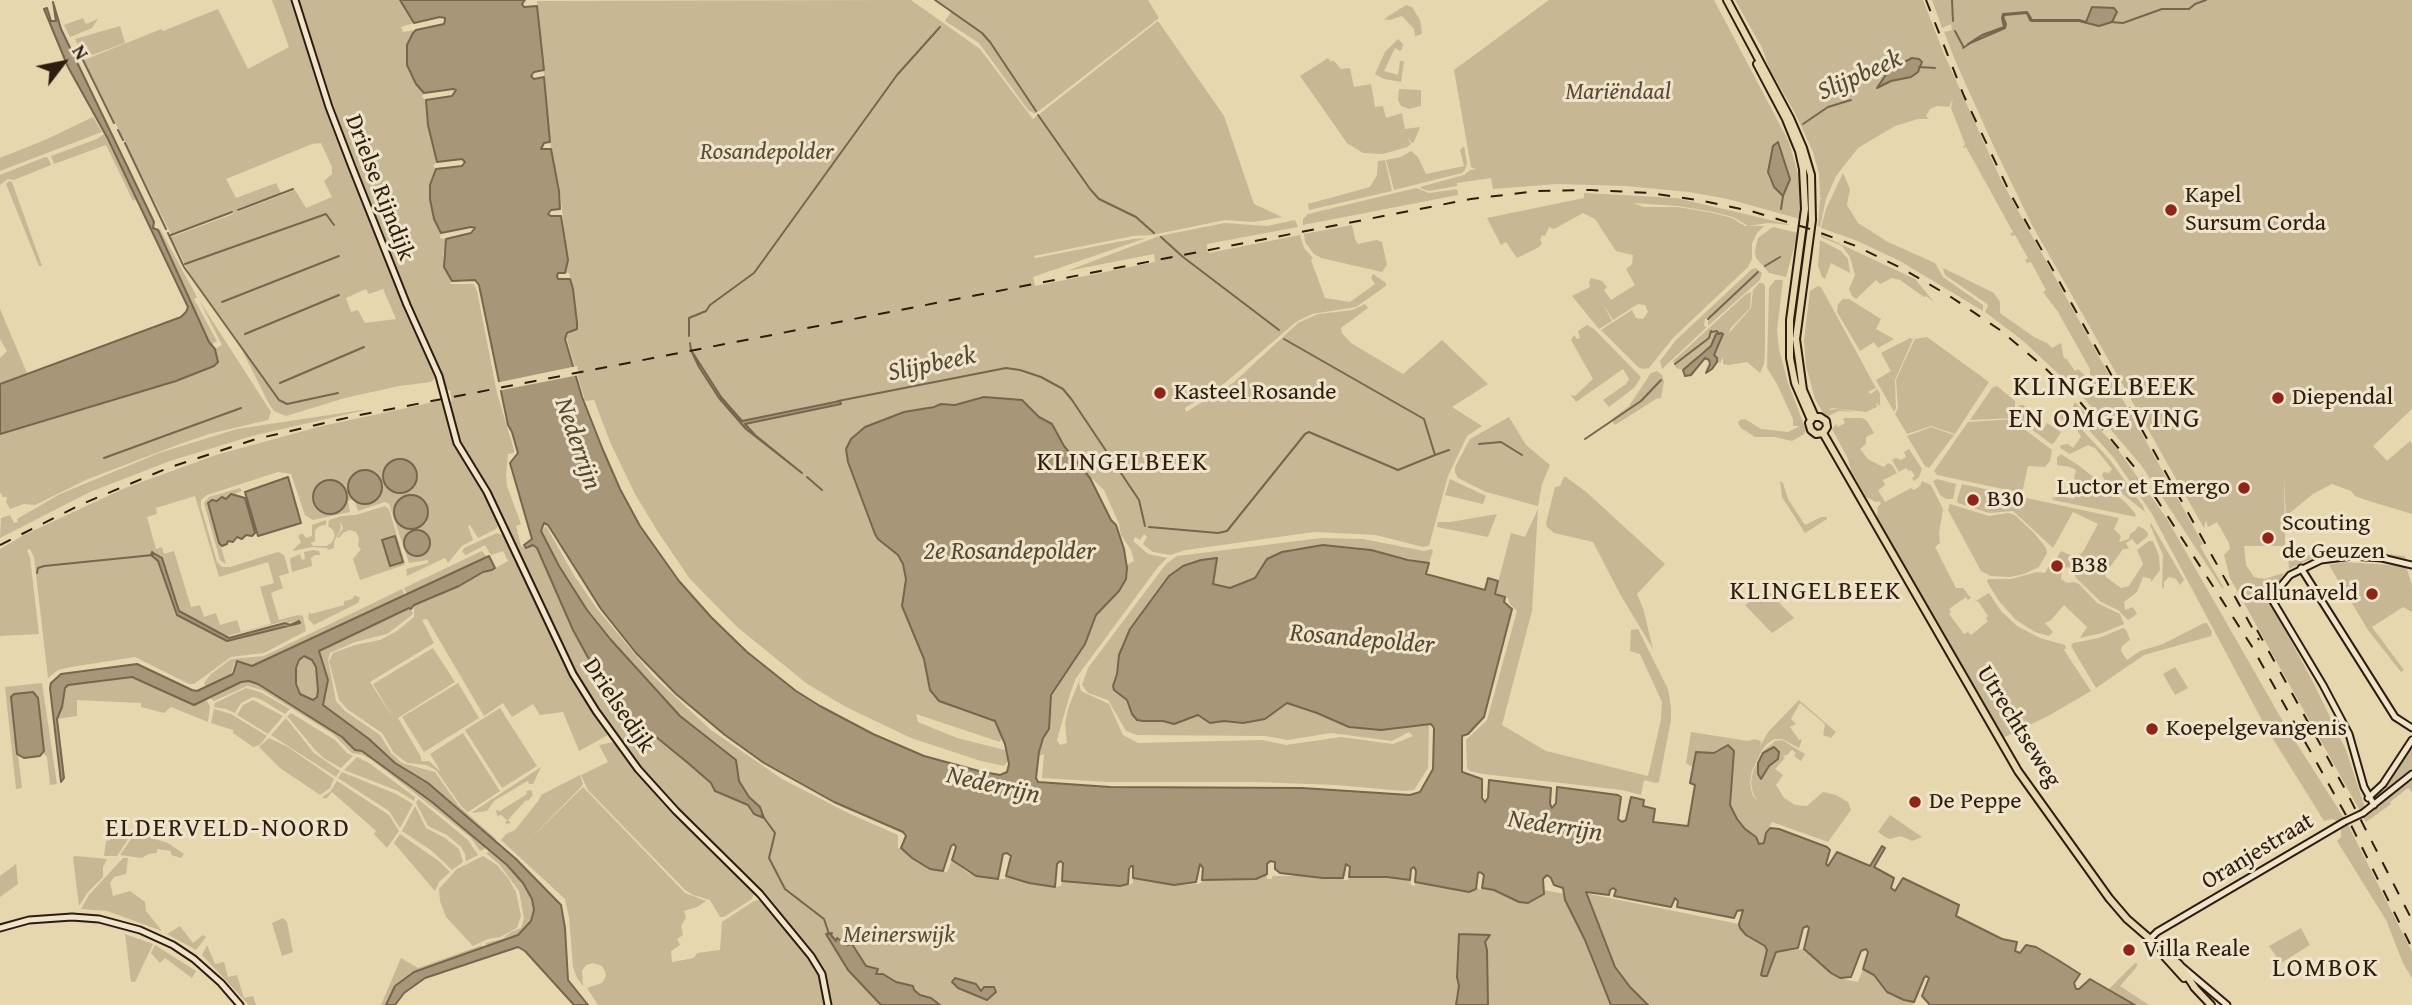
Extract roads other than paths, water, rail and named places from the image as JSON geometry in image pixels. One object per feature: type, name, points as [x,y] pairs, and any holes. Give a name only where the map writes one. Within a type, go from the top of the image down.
[{"type":"main road","name":"Utrechtseweg","points":[[1725,0],[1786,119],[1804,169],[1806,200],[1790,320],[1790,358],[1795,383],[1813,419]]},
{"type":"main road","name":"Utrechtseweg","points":[[1822,418],[1826,422],[1823,433],[1812,432],[1809,425],[1813,419],[1822,418]]},
{"type":"main road","name":"Utrechtseweg","points":[[1823,433],[2010,759],[2109,898],[2179,964]]},
{"type":"main road","points":[[2153,942],[2211,1005]]},
{"type":"main road","points":[[2179,964],[2195,988]]},
{"type":"street","name":"Drielse Rijndijk","points":[[295,0],[329,107],[402,294],[441,384]]},
{"type":"street","name":"Drielsedijk","points":[[441,384],[457,443],[487,492],[554,636],[596,711],[657,791],[760,894],[805,947],[822,974],[828,1005]]},
{"type":"street","points":[[2374,805],[2368,798],[2349,734],[2271,598],[2290,575],[2321,560],[2352,556],[2382,558],[2412,565]]},
{"type":"street","points":[[2301,568],[2395,716],[2411,728]]},
{"type":"street","points":[[2368,798],[2383,784],[2412,740]]},
{"type":"street","name":"Oranjestraat","points":[[2153,942],[2161,930],[2362,813],[2412,774]]},
{"type":"street","points":[[0,928],[29,920],[72,916],[99,919],[140,930],[173,945],[194,959],[212,974],[240,1005]]},
{"type":"street","name":"Utrechtseweg","points":[[2179,964],[2227,1005]]},
{"type":"water","points":[[400,0],[525,0],[522,4],[524,7],[537,6],[544,70],[534,72],[531,76],[534,79],[544,77],[550,142],[544,143],[541,149],[551,149],[560,209],[551,210],[548,214],[561,216],[568,260],[565,273],[558,273],[557,276],[558,279],[570,279],[577,323],[577,329],[567,333],[565,339],[582,397],[603,450],[640,526],[679,581],[747,652],[796,691],[820,706],[873,734],[924,756],[979,771],[1000,775],[1007,772],[1009,764],[1005,744],[995,721],[939,701],[930,690],[924,659],[902,606],[906,579],[903,564],[898,555],[875,534],[848,462],[846,449],[851,439],[865,427],[904,412],[941,404],[955,405],[984,397],[1022,400],[1039,417],[1052,424],[1064,446],[1090,478],[1116,525],[1127,568],[1126,579],[1119,591],[1096,615],[1085,644],[1051,695],[1049,729],[1039,752],[1036,778],[1038,782],[1110,787],[1302,788],[1410,795],[1420,792],[1433,769],[1434,728],[1431,724],[1381,730],[1349,727],[1287,703],[1265,719],[1243,723],[1210,723],[1198,715],[1174,724],[1143,721],[1137,720],[1127,700],[1114,690],[1113,686],[1119,655],[1130,629],[1169,576],[1183,566],[1217,558],[1213,584],[1230,588],[1255,578],[1267,559],[1282,552],[1323,545],[1371,550],[1429,563],[1426,574],[1485,590],[1488,578],[1498,581],[1495,594],[1505,597],[1504,602],[1512,609],[1484,717],[1468,734],[1462,736],[1462,772],[1482,779],[1482,798],[1485,802],[1488,798],[1489,780],[1551,788],[1552,808],[1556,803],[1557,787],[1618,795],[1621,797],[1618,819],[1622,822],[1626,820],[1631,797],[1644,800],[1643,806],[1655,809],[1653,822],[1688,826],[1695,785],[1690,783],[1696,752],[1714,753],[1728,745],[1734,751],[1730,805],[1737,819],[1756,837],[1759,844],[1764,843],[1770,828],[1779,829],[1827,847],[1830,850],[1826,864],[1828,866],[1837,852],[1870,866],[1882,846],[1885,848],[1874,867],[1894,878],[1891,888],[1895,891],[1903,878],[1959,905],[1956,916],[2002,939],[2017,942],[2015,951],[2020,953],[2026,945],[2036,947],[2080,974],[2074,983],[2076,989],[2090,979],[2135,1005],[1930,1005],[1922,996],[1929,978],[1926,976],[1914,1002],[1904,1000],[1887,992],[1874,975],[1863,969],[1868,952],[1866,949],[1861,951],[1851,977],[1840,978],[1831,973],[1804,949],[1809,928],[1807,926],[1803,928],[1798,948],[1776,952],[1767,976],[1763,976],[1761,975],[1767,950],[1740,928],[1743,910],[1737,911],[1734,918],[1677,907],[1678,901],[1675,898],[1671,907],[1614,896],[1616,890],[1613,888],[1609,895],[1586,892],[1615,967],[1648,1005],[1611,1005],[1585,940],[1565,900],[1563,888],[1554,885],[1547,875],[1543,879],[1544,894],[1528,903],[1482,888],[1484,875],[1480,872],[1476,889],[1469,892],[1415,882],[1414,867],[1411,869],[1410,880],[1349,877],[1350,867],[1346,864],[1343,878],[1323,878],[1280,873],[1275,869],[1275,862],[1270,861],[1267,864],[1267,874],[1256,879],[1202,880],[1203,868],[1200,864],[1196,882],[1174,885],[1133,878],[1131,866],[1128,884],[1120,886],[1062,881],[1063,863],[1060,861],[1057,864],[1055,887],[1006,876],[1011,856],[1007,853],[1003,854],[998,879],[976,876],[952,860],[956,847],[954,844],[943,871],[930,869],[901,848],[906,836],[903,832],[834,802],[764,763],[676,694],[636,653],[601,609],[548,525],[544,523],[541,531],[559,566],[587,610],[611,640],[680,716],[736,760],[739,781],[749,797],[760,807],[764,818],[754,814],[748,805],[715,791],[711,783],[688,763],[633,718],[626,716],[573,630],[537,548],[533,545],[526,548],[524,545],[532,539],[510,463],[518,453],[508,425],[479,285],[475,280],[452,281],[444,267],[446,239],[471,233],[475,228],[441,233],[434,219],[430,199],[430,185],[436,169],[462,166],[465,162],[462,159],[437,162],[428,125],[426,100],[452,96],[456,90],[424,93],[416,84],[407,65],[407,45],[413,33],[444,24],[445,18],[414,23]]},
{"type":"water","points":[[53,2],[61,29],[154,222],[153,228],[158,230],[209,342],[215,349],[218,362],[176,381],[0,434],[0,384],[181,317],[188,307],[108,139],[68,67],[44,9],[47,8],[51,21],[56,21]]},
{"type":"water","points":[[2092,7],[2114,8],[2117,12],[2112,22],[2099,26],[2079,21],[2032,21],[2027,13],[2005,15],[2005,28],[1968,44],[1982,35],[2004,27],[2002,18],[2003,14],[2027,12],[2032,20],[2079,20],[2086,22]]},
{"type":"water","points":[[1912,58],[1922,62],[1918,72],[1911,77],[1891,81],[1877,88],[1889,70]]},
{"type":"water","points":[[1778,142],[1790,179],[1783,196],[1774,187],[1768,172],[1773,146]]},
{"type":"water","points":[[1716,334],[1723,334],[1714,355],[1717,362],[1712,369],[1706,373],[1710,364],[1705,358],[1691,375],[1685,376],[1683,370],[1711,346]]},
{"type":"water","points":[[691,350],[721,397],[742,421],[840,401],[841,404],[745,424],[802,473],[746,429],[719,398]]},
{"type":"water","points":[[400,459],[412,464],[417,476],[412,488],[400,493],[388,488],[383,476],[388,464]]},
{"type":"water","points":[[365,470],[377,475],[382,487],[377,499],[365,504],[353,499],[348,487],[353,475]]},
{"type":"water","points":[[288,477],[301,523],[258,536],[245,492]]},
{"type":"water","points":[[330,480],[342,485],[347,497],[342,509],[330,514],[318,509],[313,497],[318,485]]},
{"type":"water","points":[[231,494],[245,498],[255,533],[242,539],[237,537],[233,542],[228,541],[222,546],[208,503],[222,497],[226,499]]},
{"type":"water","points":[[411,495],[423,500],[428,512],[423,524],[411,529],[399,524],[394,512],[399,500]]},
{"type":"water","points":[[417,530],[426,534],[430,543],[426,552],[417,556],[408,552],[404,543],[408,534]]},
{"type":"water","points":[[395,536],[403,562],[390,566],[382,540]]},
{"type":"water","points":[[152,552],[162,558],[179,611],[229,638],[285,623],[300,623],[227,641],[177,615],[158,561],[151,555]]},
{"type":"water","points":[[489,556],[495,568],[492,570],[319,651],[328,680],[323,705],[369,739],[395,763],[428,783],[516,859],[561,905],[568,980],[588,1005],[574,1005],[525,951],[518,947],[425,978],[404,993],[395,1005],[386,1005],[395,986],[414,972],[518,935],[531,921],[534,910],[532,899],[523,883],[507,865],[432,802],[362,751],[355,750],[342,737],[258,684],[241,682],[194,705],[132,677],[68,685],[57,719],[64,778],[61,782],[50,688],[51,683],[61,674],[137,664],[197,691],[233,674],[237,661],[252,666]],"holes":[[[304,656],[312,660],[316,667],[318,691],[313,700],[300,694],[296,684],[299,660]]]},
{"type":"water","points":[[33,692],[38,698],[44,751],[40,756],[24,758],[17,754],[11,697],[14,694]]},
{"type":"water","points":[[1774,747],[1779,752],[1778,759],[1769,766],[1761,779],[1758,763],[1763,753]]},
{"type":"water","points":[[832,933],[836,941],[837,938],[848,945],[852,944],[866,966],[878,969],[876,974],[883,974],[896,982],[913,986],[920,995],[931,998],[940,1005],[881,1005],[848,970],[826,934]]},
{"type":"water","points":[[1459,934],[1490,935],[1485,942],[1488,1005],[1456,1005],[1459,986]]},
{"type":"water","points":[[955,978],[976,984],[981,991],[984,987],[994,987],[996,992],[987,1000],[958,988],[952,982]]},
{"type":"waterway","name":"Slijpbeek","points":[[935,0],[982,33],[1036,111]]},
{"type":"waterway","points":[[1952,0],[1953,21]]},
{"type":"waterway","name":"Slijpbeek","points":[[2111,22],[2123,23],[2162,9],[2189,9],[2206,0]]},
{"type":"waterway","points":[[689,336],[689,318],[706,311],[710,305],[754,273],[897,75],[940,27]]},
{"type":"waterway","points":[[1955,31],[1963,46]]},
{"type":"waterway","name":"Slijpbeek","points":[[1963,48],[1969,44]]},
{"type":"waterway","points":[[83,60],[114,123]]},
{"type":"waterway","name":"Slijpbeek","points":[[1919,67],[1935,68]]},
{"type":"waterway","name":"Slijpbeek","points":[[1803,124],[1828,107],[1851,100]]},
{"type":"waterway","name":"Slijpbeek","points":[[1038,115],[1099,199],[1136,217],[1154,233]]},
{"type":"waterway","points":[[118,130],[123,140]]},
{"type":"waterway","points":[[125,143],[166,229]]},
{"type":"waterway","points":[[238,210],[293,189]]},
{"type":"waterway","name":"Slijpbeek","points":[[1781,209],[1783,196]]},
{"type":"waterway","points":[[171,235],[232,212]]},
{"type":"waterway","points":[[185,264],[326,214],[334,225]]},
{"type":"waterway","points":[[168,233],[184,267],[279,400],[287,404],[338,393]]},
{"type":"waterway","name":"Slijpbeek","points":[[1161,237],[1279,330]]},
{"type":"waterway","points":[[222,302],[339,256]]},
{"type":"waterway","name":"Slijpbeek","points":[[1765,266],[1780,257]]},
{"type":"waterway","name":"Slijpbeek","points":[[1708,319],[1758,272]]},
{"type":"waterway","points":[[245,334],[339,295]]},
{"type":"waterway","name":"Slijpbeek","points":[[1675,364],[1709,338],[1711,331]]},
{"type":"waterway","points":[[1712,332],[1717,331],[1719,334]]},
{"type":"waterway","name":"Slijpbeek","points":[[1284,339],[1424,419],[1435,455],[1449,450]]},
{"type":"waterway","name":"Slijpbeek","points":[[690,343],[691,350]]},
{"type":"waterway","points":[[280,383],[364,347]]},
{"type":"waterway","name":"Slijpbeek","points":[[838,401],[1006,368],[1041,377],[1063,389],[1072,400],[1139,500],[1145,526]]},
{"type":"waterway","name":"Slijpbeek","points":[[1585,439],[1641,401],[1661,380]]},
{"type":"waterway","points":[[104,458],[241,408]]},
{"type":"waterway","name":"Slijpbeek","points":[[1149,527],[1218,533],[1227,531],[1309,432],[1398,470],[1435,455]]},
{"type":"waterway","name":"Slijpbeek","points":[[1479,444],[1501,442],[1522,455]]},
{"type":"waterway","points":[[807,477],[822,490]]},
{"type":"waterway","points":[[37,573],[38,568],[44,566],[153,555]]},
{"type":"waterway","points":[[762,815],[775,833],[769,858],[785,889],[824,919],[829,934]]},
{"type":"railway","points":[[1926,0],[1964,96],[2010,193],[2259,640]]},
{"type":"railway","points":[[0,545],[82,504],[168,468],[256,439],[355,416],[1471,199],[1537,191],[1591,190],[1649,193],[1698,200],[1751,211],[1807,228],[1856,246],[1903,269],[2000,330],[2080,402],[2141,475],[2251,645],[2347,817],[2412,948]]},
{"type":"railway","points":[[2257,630],[2345,789],[2412,920]]},
{"type":"place","name":"Kapel Sursum Corda","points":[[2171,210]]},
{"type":"place","name":"Kasteel Rosande","points":[[1160,393]]},
{"type":"place","name":"Diependal","points":[[2278,398]]},
{"type":"place","name":"Luctor et Emergo","points":[[2244,488]]},
{"type":"place","name":"B30","points":[[1973,500]]},
{"type":"place","name":"Scouting de Geuzen","points":[[2268,538]]},
{"type":"place","name":"B38","points":[[2057,566]]},
{"type":"place","name":"Callunaveld","points":[[2372,594]]},
{"type":"place","name":"Koepelgevangenis","points":[[2152,729]]},
{"type":"place","name":"De Peppe","points":[[1915,802]]},
{"type":"place","name":"Villa Reale","points":[[2129,950]]},
{"type":"district","name":"KLINGELBEEK EN OMGEVING","points":[[2105,404]]},
{"type":"district","name":"KLINGELBEEK","points":[[1123,463]]},
{"type":"district","name":"KLINGELBEEK","points":[[1816,592]]},
{"type":"district","name":"ELDERVELD-NOORD","points":[[228,829]]},
{"type":"district","name":"LOMBOK","points":[[2326,969]]},
{"type":"park label","name":"Mariëndaal","points":[[1618,93]]},
{"type":"park label","name":"Rosandepolder","points":[[767,153]]},
{"type":"park label","name":"Meinerswijk","points":[[899,936]]},
{"type":"water label","name":"Nederrijn","points":[[577,444]]},
{"type":"water label","name":"2e Rosandepolder","points":[[1010,552]]},
{"type":"water label","name":"Rosandepolder","points":[[1362,640]]},
{"type":"water label","name":"Nederrijn","points":[[993,786]]},
{"type":"water label","name":"Nederrijn","points":[[1555,827]]}]
